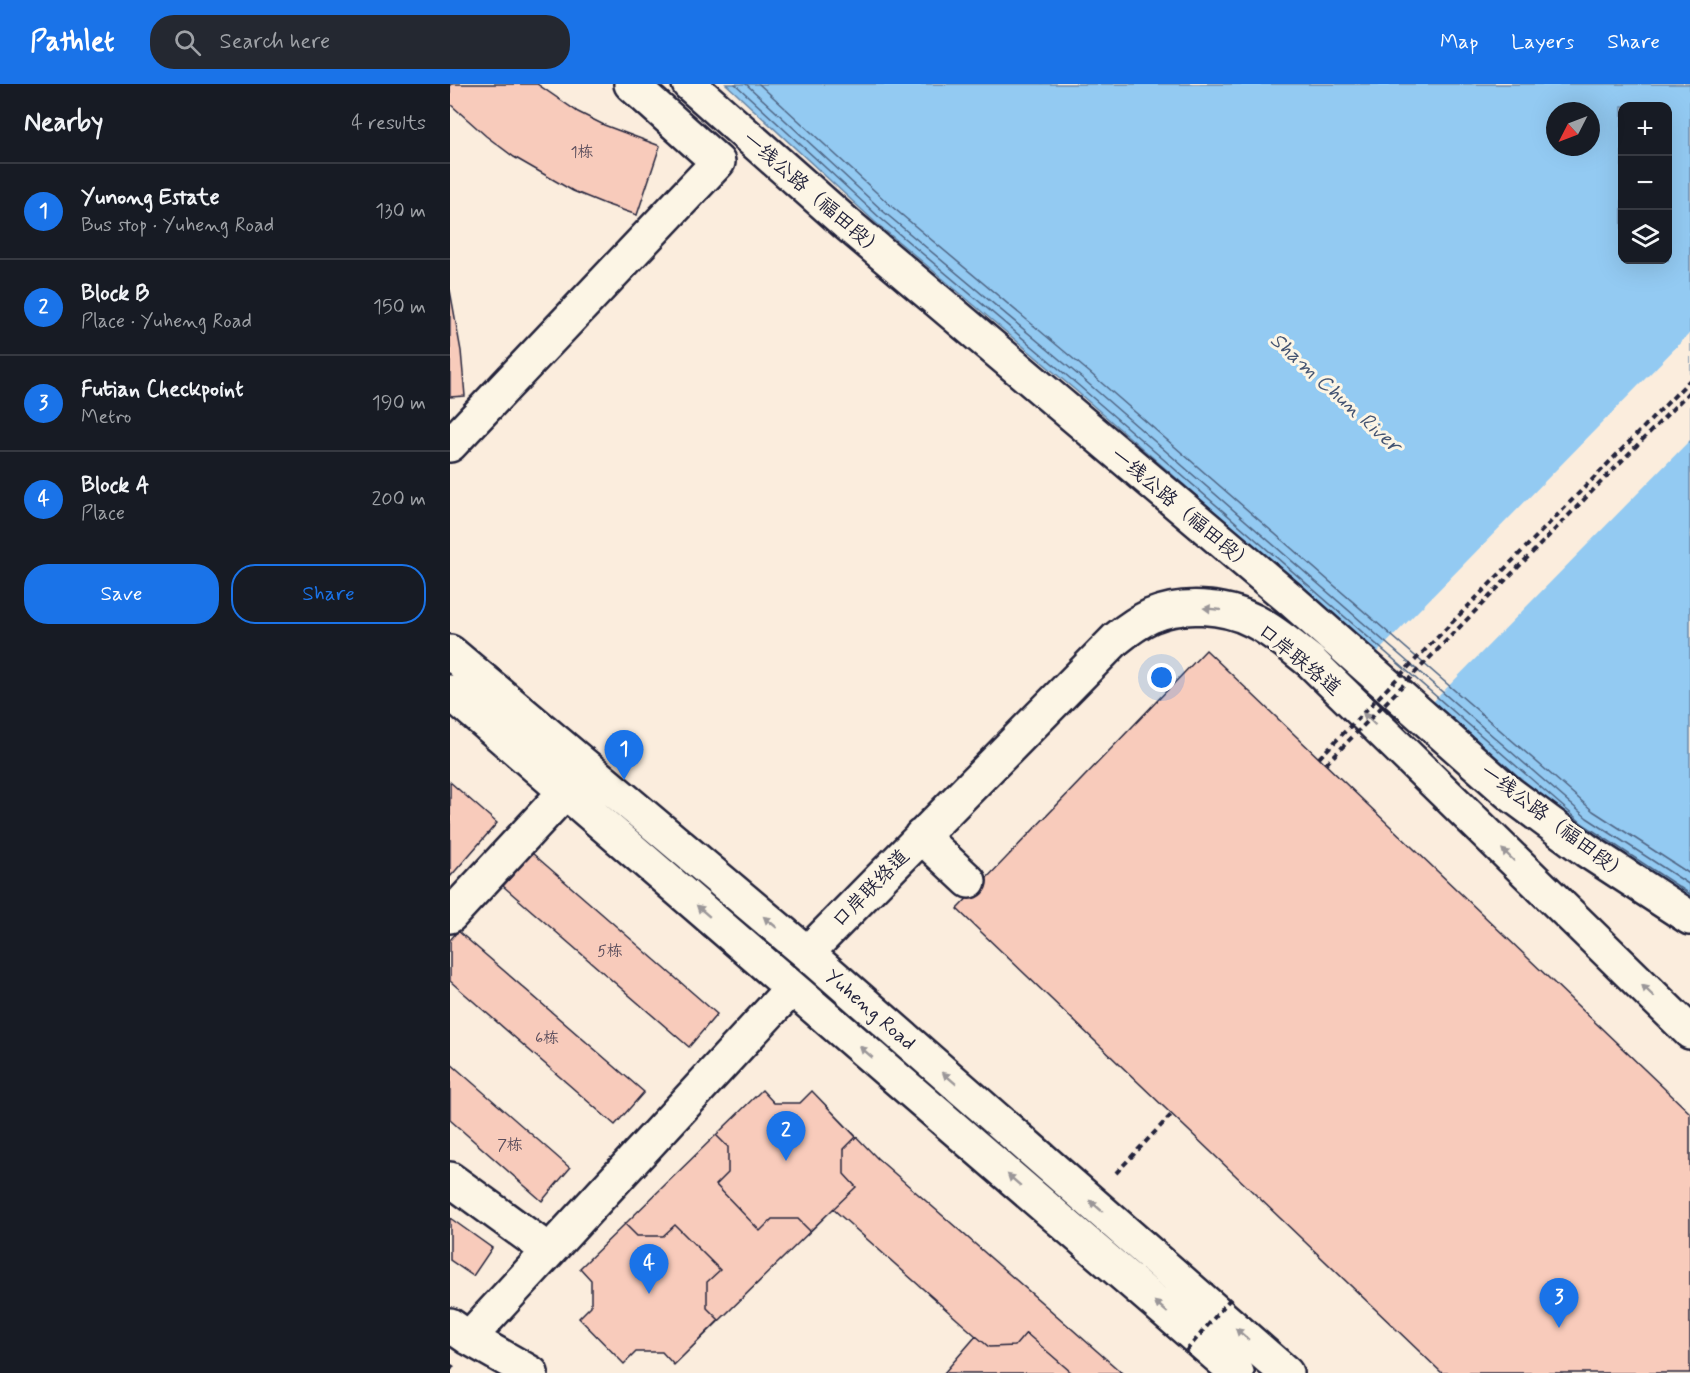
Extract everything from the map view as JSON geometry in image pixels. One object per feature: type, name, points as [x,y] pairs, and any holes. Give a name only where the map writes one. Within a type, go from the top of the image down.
[{"type":"street","points":[[450,445],[718,162],[631,84]]},
{"type":"street","name":"一线公路（福田段）","points":[[689,84],[847,224],[1290,599],[1509,793],[1586,850],[1690,918]]},
{"type":"street","name":"口岸联络道","points":[[807,953],[1116,639],[1150,616],[1169,610],[1212,608],[1232,612],[1252,620],[1310,661],[1690,1032]]},
{"type":"street","name":"Yuheng Road","points":[[450,652],[807,953],[1286,1373]]},
{"type":"street","name":"Yuheng Road","points":[[450,692],[1237,1373]]},
{"type":"street","points":[[450,916],[565,792]]},
{"type":"street","points":[[921,836],[969,881]]},
{"type":"street","points":[[531,1373],[460,1332],[549,1251],[792,988]]},
{"type":"street","points":[[450,1179],[549,1251]]},
{"type":"path","points":[[1319,758],[1690,380]]},
{"type":"path","points":[[1326,764],[1690,391]]},
{"type":"path","points":[[1116,1173],[1172,1114]]},
{"type":"path","points":[[1186,1351],[1231,1298]]},
{"type":"water","name":"Sham Chun River","points":[[726,84],[1690,84],[1690,901],[1579,829],[1074,389],[875,222]]},
{"type":"pier","points":[[1690,333],[1690,440],[1431,704],[1375,655]]},
{"type":"building","points":[[450,84],[537,84],[578,112],[604,125],[660,146],[637,215],[573,191],[514,157],[450,104]]},
{"type":"building","points":[[450,290],[461,351],[465,396],[450,397]]},
{"type":"building","points":[[1206,650],[1690,1113],[1690,1373],[1442,1373],[957,909]]},
{"type":"building","points":[[450,782],[497,823],[450,877]]},
{"type":"building","points":[[532,853],[717,1014],[689,1047],[503,886]]},
{"type":"building","points":[[458,931],[644,1092],[615,1125],[450,981],[450,940]]},
{"type":"building","points":[[450,1063],[570,1168],[542,1201],[450,1120]]},
{"type":"building","points":[[762,1090],[774,1103],[800,1103],[812,1091],[877,1158],[1122,1373],[944,1373],[976,1336],[833,1209],[674,1365],[662,1352],[636,1352],[624,1364],[579,1318],[591,1306],[591,1280],[580,1268]]},
{"type":"building","points":[[762,1090],[774,1103],[800,1103],[812,1091],[856,1137],[844,1149],[844,1174],[856,1187],[810,1231],[798,1219],[772,1219],[760,1231],[716,1185],[728,1173],[728,1147],[716,1135]]},
{"type":"building","points":[[450,1218],[492,1248],[473,1276],[450,1260]]},
{"type":"building","points":[[625,1224],[637,1236],[663,1236],[675,1225],[720,1270],[707,1282],[707,1308],[719,1320],[674,1365],[662,1352],[636,1352],[624,1364],[579,1318],[591,1306],[591,1280],[580,1268]]},
{"type":"building","points":[[1026,1333],[1072,1373],[944,1373],[976,1336],[989,1347],[1015,1346]]},
{"type":"place","name":"Yunong Estate","points":[[624,780]]},
{"type":"place","name":"Block B","points":[[786,1161]]},
{"type":"place","name":"Block A","points":[[649,1294]]},
{"type":"place","name":"Futian Checkpoint","points":[[1559,1328]]}]
